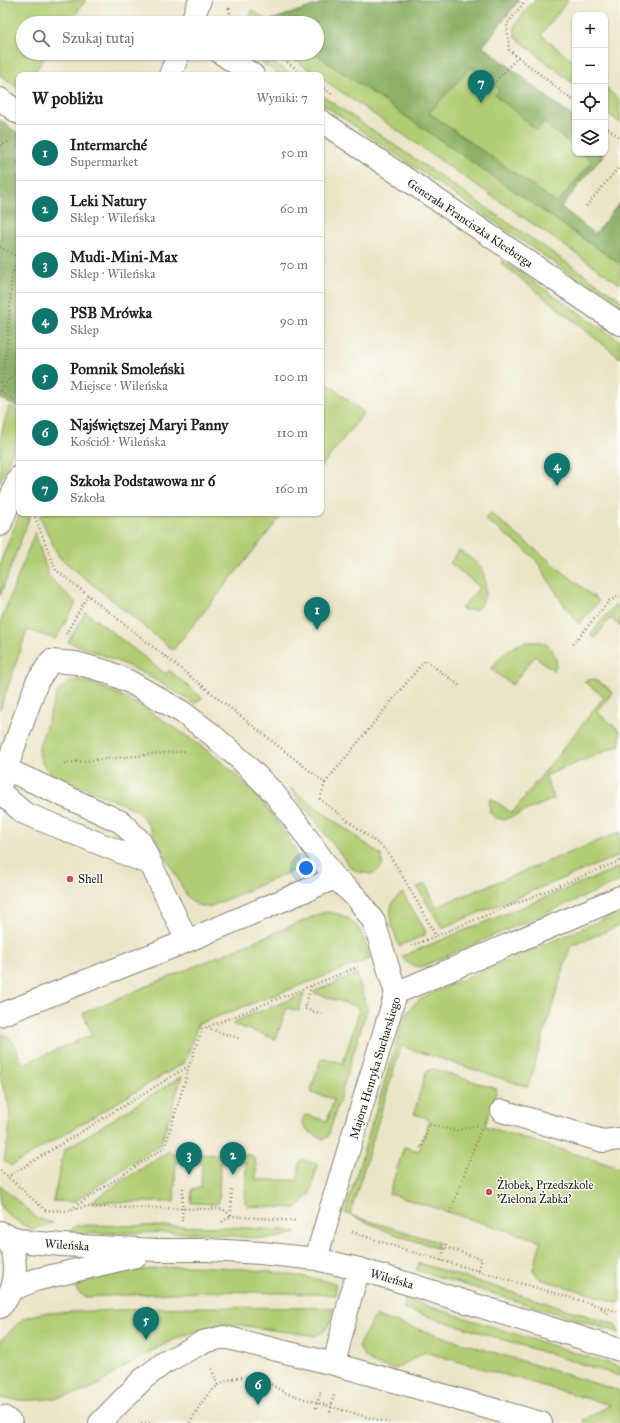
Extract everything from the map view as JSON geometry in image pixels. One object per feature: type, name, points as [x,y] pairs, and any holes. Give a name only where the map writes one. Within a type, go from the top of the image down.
[{"type":"street","points":[[194,16],[200,0]]},
{"type":"street","points":[[171,72],[176,60]]},
{"type":"street","points":[[230,60],[248,72]]},
{"type":"street","name":"Generała Franciszka Kleeberga","points":[[324,123],[620,324]]},
{"type":"street","points":[[0,524],[16,484]]},
{"type":"street","points":[[187,941],[140,841],[121,822],[3,778],[37,682],[51,661],[76,663],[95,668],[130,682],[182,712],[210,733],[241,760],[273,792],[299,826],[335,878],[357,898],[374,922],[396,993]]},
{"type":"street","points":[[0,792],[24,813],[150,864]]},
{"type":"street","points":[[0,1015],[187,941],[335,878]]},
{"type":"street","name":"Majora Henryka Sucharskiego","points":[[316,1259],[396,993],[620,897]]},
{"type":"street","points":[[502,1111],[603,1141],[620,1140]]},
{"type":"street","points":[[1,1233],[10,1246],[14,1261],[15,1276],[6,1298]]},
{"type":"street","name":"Wileńska","points":[[1,1233],[29,1242],[157,1250],[208,1250],[260,1253],[316,1259],[359,1269],[620,1350]]},
{"type":"street","name":"Wileńska","points":[[6,1298],[35,1280],[157,1250]]},
{"type":"street","points":[[334,1364],[359,1269]]},
{"type":"street","points":[[100,1423],[143,1380],[164,1363],[203,1342],[224,1337],[334,1364],[541,1423]]},
{"type":"path","points":[[526,0],[507,24],[509,50],[572,99]]},
{"type":"path","points":[[228,6],[230,16]]},
{"type":"path","points":[[493,84],[518,57]]},
{"type":"path","points":[[283,60],[301,72]]},
{"type":"path","points":[[608,129],[620,138]]},
{"type":"path","points":[[586,206],[620,166]]},
{"type":"path","points":[[0,247],[16,256]]},
{"type":"path","points":[[0,392],[7,348],[12,274],[16,265]]},
{"type":"path","points":[[0,392],[16,370]]},
{"type":"path","points":[[0,392],[16,401]]},
{"type":"path","points":[[35,517],[56,570],[325,783]]},
{"type":"path","points":[[51,661],[88,595]]},
{"type":"path","points":[[573,644],[609,601],[620,596]]},
{"type":"path","points":[[436,936],[402,875],[386,850],[320,799],[325,783],[426,660],[460,686]]},
{"type":"path","points":[[58,763],[228,749],[262,734]]},
{"type":"path","points":[[68,1211],[165,1147],[202,1029],[386,957],[620,861]]},
{"type":"path","points":[[312,986],[305,1009],[322,1014]]},
{"type":"path","points":[[206,1028],[241,1039]]},
{"type":"path","points":[[7,1177],[190,1066]]},
{"type":"path","points":[[420,1147],[422,1148],[429,1124],[455,1131],[484,1123],[450,1213]]},
{"type":"path","points":[[0,1170],[45,1210],[68,1211],[84,1207],[223,1209],[231,1216],[304,1221]]},
{"type":"path","points":[[182,1222],[183,1188]]},
{"type":"path","points":[[231,1216],[232,1188]]},
{"type":"path","points":[[347,1230],[409,1252],[620,1312]]},
{"type":"path","points":[[441,1261],[445,1245],[482,1259],[478,1271]]},
{"type":"path","points":[[190,1423],[203,1399],[213,1389],[224,1382],[237,1377],[250,1376],[260,1378],[289,1394],[389,1423]]},
{"type":"path","points":[[316,1408],[323,1385]]},
{"type":"path","points":[[330,1412],[336,1388]]},
{"type":"path","points":[[139,1423],[153,1423]]},
{"type":"green space","points":[[0,0],[86,0],[74,16],[16,16],[16,60],[43,60],[35,72],[16,72],[16,87],[0,75]]},
{"type":"green space","points":[[332,0],[519,0],[483,46],[572,117],[572,156],[603,156],[552,217],[620,264],[620,284],[324,80],[324,72],[313,72],[295,60],[324,60],[324,16],[284,16]]},
{"type":"green space","points":[[332,0],[519,0],[483,46],[572,117],[572,146],[543,122],[537,130],[495,95],[499,90],[471,67],[429,113],[557,203],[592,162],[585,156],[603,156],[561,207],[595,234],[620,202],[620,264],[324,60],[324,16],[283,16]]},
{"type":"green space","points":[[534,0],[568,0],[541,35],[572,61],[572,83],[515,37],[515,25]]},
{"type":"green space","points":[[252,10],[261,16],[250,16]]},
{"type":"green space","points":[[258,60],[270,60],[288,72],[276,72]]},
{"type":"green space","points":[[608,90],[620,100],[620,123],[608,113]]},
{"type":"green space","points":[[324,97],[620,299],[620,308],[324,105]]},
{"type":"green space","points":[[0,120],[16,132],[16,406],[0,398]]},
{"type":"green space","points":[[502,260],[620,341],[620,358],[501,263]]},
{"type":"green space","points":[[324,380],[364,413],[324,463]]},
{"type":"green space","points":[[9,406],[16,410],[16,442],[0,483],[0,438]]},
{"type":"green space","points":[[490,513],[599,601],[579,624],[566,608],[536,560],[523,548],[485,519]]},
{"type":"green space","points":[[19,516],[30,516],[0,596],[0,563]]},
{"type":"green space","points":[[282,516],[173,650],[59,557],[40,517]]},
{"type":"green space","points":[[35,532],[49,577],[76,603],[56,639],[27,630],[0,710],[0,623]]},
{"type":"green space","points":[[459,551],[477,563],[483,572],[485,596],[481,606],[475,610],[461,609],[480,587],[450,563]]},
{"type":"green space","points":[[615,605],[620,609],[620,626],[610,618],[595,638],[590,635]]},
{"type":"green space","points":[[86,612],[166,674],[169,670],[202,698],[194,704],[164,684],[133,668],[68,642]]},
{"type":"green space","points":[[526,642],[540,642],[549,646],[556,657],[556,666],[554,671],[535,656],[512,685],[491,669],[506,652]]},
{"type":"green space","points":[[593,679],[607,687],[612,693],[597,712],[620,731],[620,745],[545,776],[554,799],[504,820],[494,817],[490,813],[489,802],[491,798],[512,813],[604,697],[584,681]]},
{"type":"green space","points":[[80,680],[92,683],[116,693],[150,712],[198,744],[234,773],[256,795],[270,812],[295,849],[297,860],[292,871],[209,907],[199,906],[192,901],[187,896],[146,821],[135,810],[56,776],[43,764],[39,747],[57,693],[67,684]]},
{"type":"green space","points":[[290,788],[381,855],[383,862],[380,869],[371,874],[358,872],[351,868]]},
{"type":"green space","points":[[620,832],[620,855],[442,928],[417,887],[426,884],[436,907]]},
{"type":"green space","points":[[620,867],[620,881],[421,967],[410,964],[405,961],[402,956]]},
{"type":"green space","points":[[403,893],[425,930],[425,935],[399,946],[390,917],[390,910],[396,898]]},
{"type":"green space","points":[[329,912],[339,914],[353,922],[362,934],[370,959],[198,1024],[185,1062],[11,1166],[4,1160],[9,1135],[10,1119],[9,1106],[0,1078],[0,1034],[5,1035],[12,1041],[23,1064],[92,1035],[83,1013],[322,913]]},
{"type":"green space","points":[[620,912],[620,925],[570,947],[528,1087],[401,1046],[350,1215],[438,1242],[437,1248],[394,1234],[345,1213],[402,1024],[414,1004],[434,992]]},
{"type":"green space","points":[[357,974],[367,1009],[328,1137],[323,1139],[308,1131],[302,1122],[304,1116],[307,1115],[327,1121],[334,1099],[312,1093],[311,1090],[321,1059],[324,1058],[343,1063],[360,1008],[314,993],[315,991]]},
{"type":"green space","points":[[304,994],[299,1011],[287,1008],[276,1039],[232,1024],[235,1021]]},
{"type":"green space","name":"Żłobek, Przedszkole 'Zielona Żabka'","points":[[434,1069],[497,1089],[485,1126],[620,1168],[620,1303],[540,1279],[533,1270],[541,1241],[389,1194],[404,1147],[419,1151],[429,1119],[414,1114],[426,1071]]},
{"type":"green space","points":[[182,1076],[161,1144],[74,1202],[53,1201],[64,1150]]},
{"type":"green space","points":[[169,1151],[174,1154],[251,1155],[256,1163],[256,1180],[298,1180],[299,1164],[302,1160],[315,1163],[317,1164],[317,1167],[310,1195],[296,1208],[248,1206],[245,1203],[246,1162],[220,1162],[219,1201],[217,1204],[191,1203],[192,1189],[201,1188],[202,1163],[176,1162],[174,1202],[90,1202]]},
{"type":"green space","points":[[0,1185],[37,1218],[53,1223],[32,1229],[14,1219],[5,1212],[0,1204]]},
{"type":"green space","points":[[77,1225],[227,1227],[296,1232],[273,1238],[248,1238],[199,1233],[70,1234],[71,1230]]},
{"type":"green space","points":[[419,1263],[614,1324],[620,1333],[416,1270]]},
{"type":"green space","points":[[185,1266],[261,1271],[317,1279],[335,1283],[336,1295],[222,1291],[85,1297],[78,1292],[74,1284],[122,1272]]},
{"type":"green space","points":[[405,1299],[620,1367],[620,1376],[404,1309]]},
{"type":"green space","points":[[192,1307],[334,1308],[327,1328],[315,1336],[231,1324],[217,1325],[188,1334],[159,1347],[119,1370],[89,1390],[65,1396],[32,1400],[0,1398],[0,1343],[4,1337],[24,1318],[42,1313]]},
{"type":"green space","points":[[375,1316],[620,1391],[620,1423],[589,1423],[582,1421],[610,1405],[425,1352],[396,1369],[378,1365],[365,1357],[358,1346]]},
{"type":"place","name":"Szkoła Podstawowa nr 6","points":[[481,103]]},
{"type":"place","name":"PSB Mrówka","points":[[557,486]]},
{"type":"place","name":"Intermarché","points":[[317,630]]},
{"type":"place","name":"Shell","points":[[70,879]]},
{"type":"place","name":"Mudi-Mini-Max","points":[[189,1175]]},
{"type":"place","name":"Leki Natury","points":[[233,1175]]},
{"type":"place","name":"Żłobek, Przedszkole 'Zielona Żabka'","points":[[489,1192]]},
{"type":"place","name":"Pomnik Smoleński","points":[[146,1340]]},
{"type":"place","name":"Najświętszej Maryi Panny","points":[[258,1405]]}]
